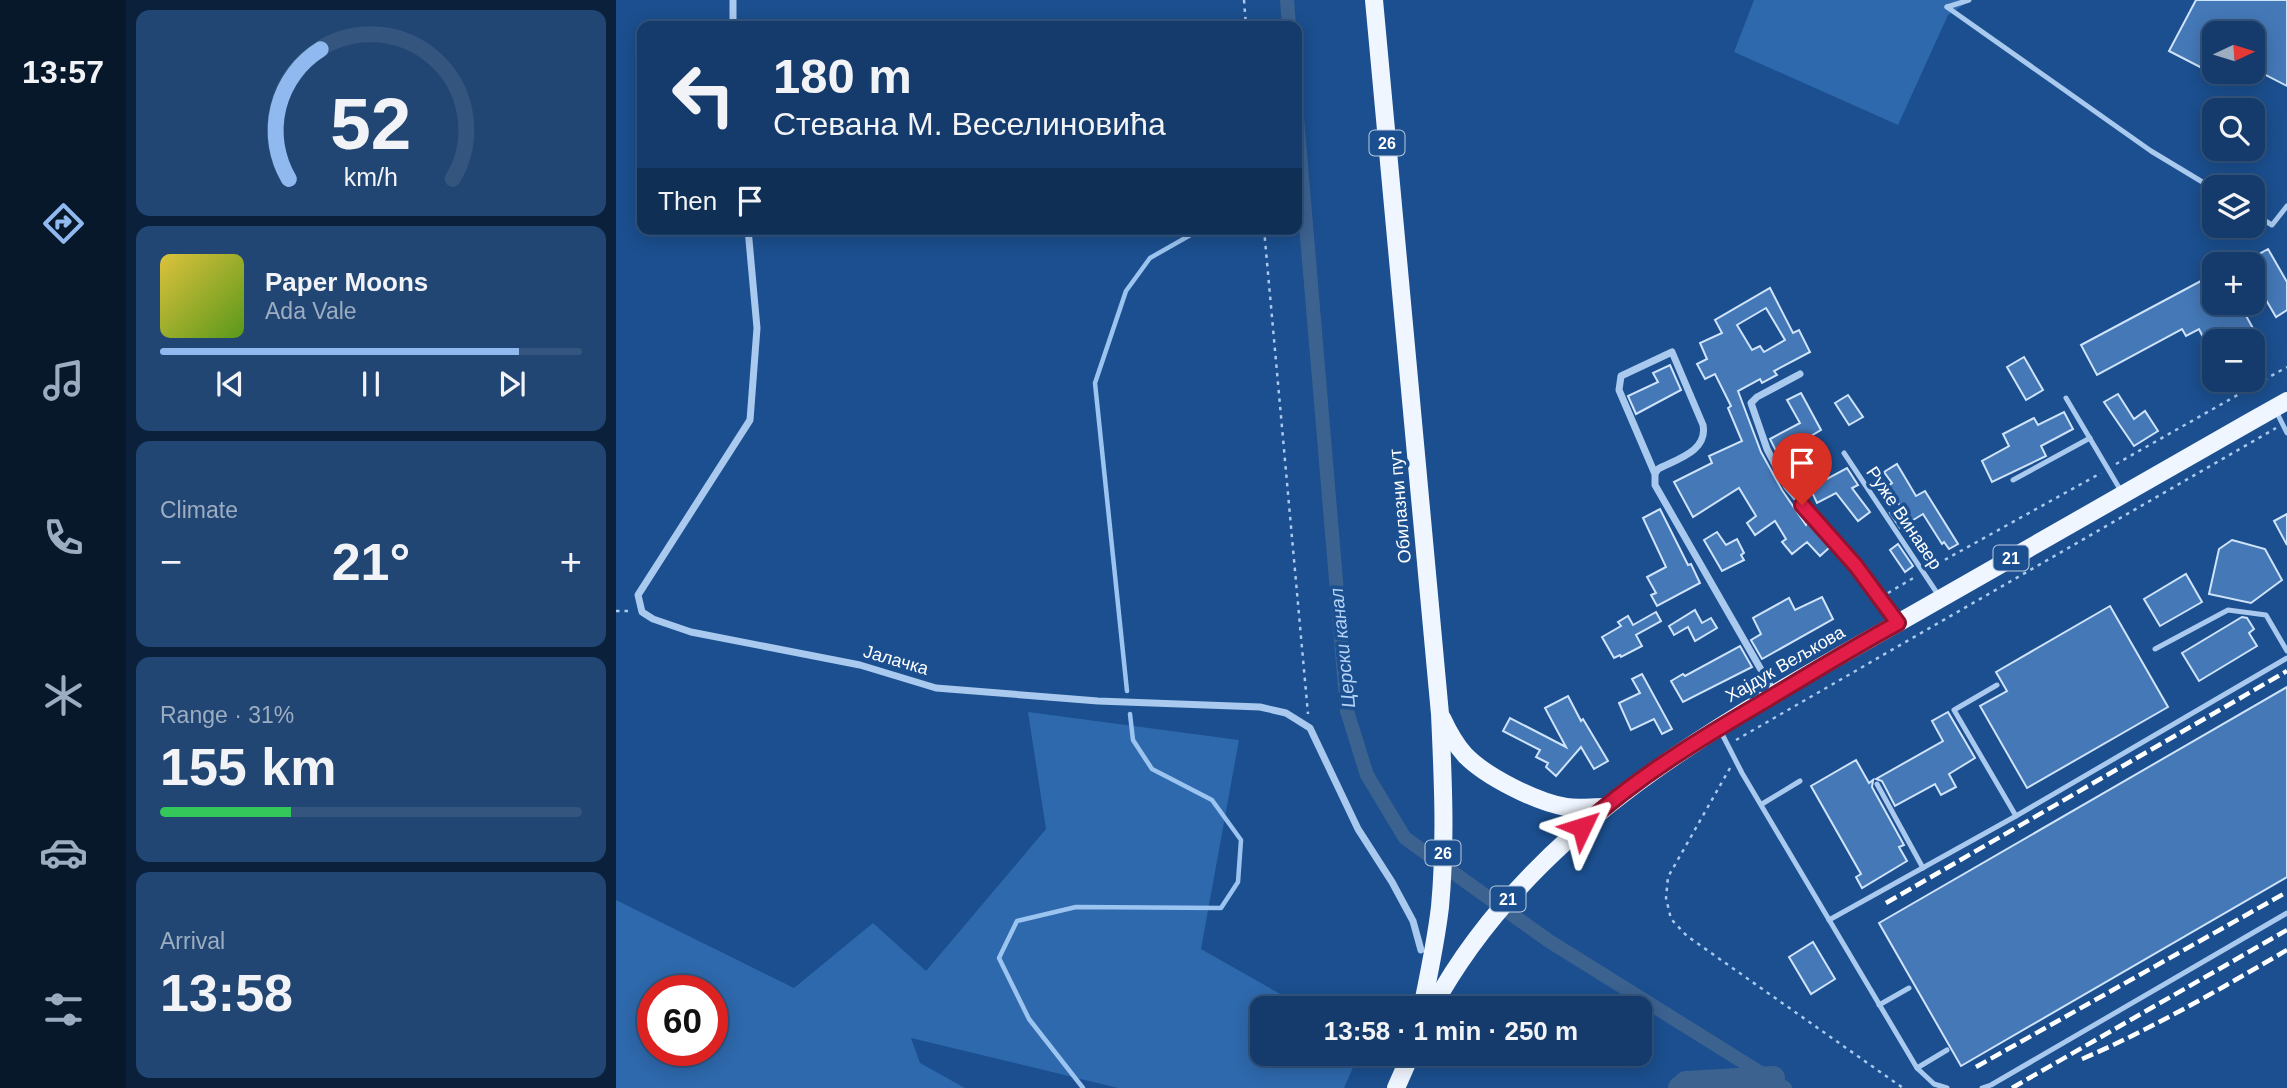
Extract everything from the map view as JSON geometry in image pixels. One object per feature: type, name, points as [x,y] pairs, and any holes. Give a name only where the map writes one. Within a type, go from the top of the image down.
[{"type":"main road","name":"Обилазни пут","points":[[1374,0],[1440,713],[1442,877],[1428,946],[1423,996]]},
{"type":"main road","name":"Хајдук Вељкова","points":[[1604,807],[1718,727],[2123,494],[2281,412]]},
{"type":"main road","points":[[1440,713],[1456,744],[1465,755],[1501,780],[1565,807],[1604,807]]},
{"type":"main road","name":"21","points":[[1439,996],[1470,947],[1505,904],[1550,855],[1604,807]]},
{"type":"main road","points":[[1396,1088],[1405,1066]]},
{"type":"street","points":[[733,0],[733,21]]},
{"type":"street","points":[[642,612],[638,595],[750,420],[757,328],[749,235]]},
{"type":"street","points":[[1655,474],[1658,469],[1696,449],[1704,438],[1703,425],[1672,352],[1620,376],[1619,390],[1655,474],[1658,492],[1775,694]]},
{"type":"street","points":[[1800,374],[1757,397],[1751,403],[1767,449],[1787,487],[1856,566],[1898,623]]},
{"type":"street","name":"Јалачка","points":[[642,612],[653,619],[691,632],[860,665],[936,688],[1098,701],[1260,707],[1286,713],[1310,728]]},
{"type":"street","points":[[1310,728],[1358,829],[1428,946]]},
{"type":"lane","points":[[1969,0],[1947,7],[2151,151],[2202,182]]},
{"type":"lane","points":[[2265,221],[2272,225],[2287,206]]},
{"type":"lane","points":[[2066,398],[2123,494]]},
{"type":"lane","points":[[2281,412],[2287,433]]},
{"type":"lane","points":[[2013,480],[2090,438]]},
{"type":"lane","name":"Руже Винавер","points":[[1844,453],[1941,599]]},
{"type":"lane","points":[[2155,649],[2228,610],[2266,615],[2287,651]]},
{"type":"lane","points":[[1829,920],[1923,869],[2287,659]]},
{"type":"lane","points":[[1997,685],[1954,710],[2016,816]]},
{"type":"lane","points":[[1718,727],[1917,1068],[1934,1084],[1947,1088]]},
{"type":"lane","points":[[1762,804],[1800,781]]},
{"type":"lane","points":[[1877,784],[1923,869]]},
{"type":"lane","points":[[1982,1088],[2287,914]]},
{"type":"lane","points":[[1879,1005],[1909,988]]},
{"type":"lane","points":[[1917,1068],[1947,1050]]},
{"type":"path","points":[[1244,0],[1246,21]]},
{"type":"path","points":[[1265,235],[1304,694],[1310,728]]},
{"type":"path","points":[[1880,598],[2287,368]]},
{"type":"path","points":[[1727,745],[2281,412]]},
{"type":"path","points":[[616,611],[642,612]]},
{"type":"path","points":[[1735,759],[1668,877],[1665,898],[1671,919],[1687,936],[1903,1088]]},
{"type":"shaded area","points":[[1754,0],[1971,0],[1948,15],[1898,125],[1734,52]]},
{"type":"shaded area","points":[[1028,712],[1239,740],[1201,949],[1284,996],[1250,996],[1250,1066],[1354,1066],[1344,1088],[1118,1088],[911,1038],[920,1063],[965,1088],[616,1088],[616,900],[794,988],[873,923],[926,971],[1046,829]]},
{"type":"building","points":[[2196,0],[2287,0],[2287,86],[2265,75],[2265,21],[2202,21],[2202,68],[2169,51]]},
{"type":"building","points":[[2268,249],[2287,282],[2287,310],[2276,317],[2265,298],[2265,252],[2263,252]]},
{"type":"building","points":[[2202,280],[2202,315],[2246,315],[2253,329],[2202,329],[2202,335],[2199,329],[2186,336],[2182,329],[2097,375],[2081,345]]},
{"type":"building","points":[[1770,288],[1793,333],[1799,330],[1810,352],[1774,371],[1777,375],[1762,383],[1760,379],[1738,391],[1761,452],[1782,490],[1806,525],[1808,522],[1830,547],[1820,556],[1807,542],[1792,554],[1782,542],[1786,539],[1775,521],[1755,535],[1747,523],[1756,516],[1739,488],[1693,517],[1674,482],[1712,463],[1709,456],[1742,441],[1728,408],[1731,406],[1715,374],[1705,379],[1697,364],[1707,359],[1700,343],[1722,333],[1715,320]],"holes":[[[1766,308],[1785,340],[1764,352],[1760,346],[1752,350],[1737,325]]]},
{"type":"building","points":[[2024,357],[2043,390],[2026,400],[2007,367]]},
{"type":"building","points":[[1670,365],[1681,390],[1636,414],[1628,396],[1658,382],[1653,373]]},
{"type":"building","points":[[1801,393],[1821,430],[1796,445],[1809,473],[1791,481],[1770,439],[1800,423],[1787,400]]},
{"type":"building","points":[[2118,394],[2134,419],[2145,411],[2158,431],[2134,446],[2104,402]]},
{"type":"building","points":[[1848,395],[1863,417],[1849,425],[1835,403]]},
{"type":"building","points":[[2064,412],[2073,429],[2041,446],[2046,456],[1992,482],[1982,461],[2009,446],[2003,434],[2034,418],[2038,425]]},
{"type":"building","points":[[1897,464],[1916,496],[1925,491],[1958,544],[1949,549],[1944,542],[1942,544],[1923,514],[1900,528],[1890,513],[1900,506],[1888,486],[1892,483],[1884,472]]},
{"type":"building","points":[[1847,468],[1858,485],[1852,488],[1870,512],[1858,521],[1836,493],[1817,503],[1810,488]]},
{"type":"building","points":[[1660,509],[1700,583],[1657,606],[1651,595],[1656,593],[1647,577],[1666,567],[1643,518]]},
{"type":"building","points":[[2287,514],[2287,545],[2274,521]]},
{"type":"building","points":[[1717,532],[1726,545],[1737,539],[1744,553],[1741,555],[1744,560],[1722,571],[1704,540]]},
{"type":"building","points":[[2232,540],[2265,549],[2282,580],[2251,603],[2209,594],[2219,549]]},
{"type":"building","points":[[1898,544],[1913,566],[1905,572],[1890,550]]},
{"type":"building","points":[[2186,574],[2202,602],[2160,626],[2144,599]]},
{"type":"building","points":[[1822,597],[1833,619],[1762,659],[1751,640],[1761,634],[1753,618],[1789,598],[1795,610]]},
{"type":"building","points":[[2110,606],[2168,707],[2027,788],[1980,706],[2007,691],[1996,672]]},
{"type":"building","points":[[1695,610],[1702,623],[1711,618],[1717,628],[1695,641],[1688,627],[1674,635],[1669,626]]},
{"type":"building","points":[[1656,612],[1661,621],[1636,635],[1642,646],[1614,658],[1602,637],[1621,626],[1618,622],[1628,616],[1633,625]]},
{"type":"building","points":[[2242,617],[2247,618],[2254,629],[2249,633],[2257,646],[2199,681],[2182,653]]},
{"type":"building","points":[[1740,646],[1752,667],[1683,702],[1671,681]]},
{"type":"building","points":[[1642,674],[1672,729],[1662,734],[1654,719],[1631,730],[1619,703],[1640,693],[1632,679]]},
{"type":"building","points":[[2287,687],[2287,877],[1961,1066],[1879,923]]},
{"type":"building","points":[[1568,696],[1608,761],[1594,769],[1581,747],[1556,776],[1546,767],[1548,763],[1536,757],[1540,750],[1503,731],[1510,718],[1566,747],[1545,708]]},
{"type":"building","points":[[1948,712],[1975,758],[1949,774],[1956,787],[1941,795],[1935,784],[1895,806],[1882,781],[1876,779],[1943,741],[1932,721]]},
{"type":"building","points":[[1856,760],[1869,783],[1873,780],[1872,787],[1904,845],[1899,847],[1907,861],[1862,888],[1856,877],[1861,874],[1811,786]]},
{"type":"building","points":[[1813,942],[1835,979],[1811,994],[1789,957]]},
{"type":"waterway","name":"Церски канал","points":[[1287,0],[1289,21]]},
{"type":"waterway","name":"Церски канал","points":[[1302,177],[1347,711],[1367,775],[1405,838],[1549,941],[1785,1088]]},
{"type":"waterway","points":[[1127,691],[1095,383],[1126,291],[1150,258],[1190,235]]},
{"type":"waterway","points":[[1083,1088],[1029,1019],[999,958],[1017,921],[1076,907],[1221,908],[1238,882],[1241,840],[1212,800],[1152,769],[1133,740],[1130,714]]},
{"type":"waterway","points":[[1680,1088],[1686,1083],[1773,1078]]},
{"type":"railway","points":[[1886,903],[2287,671]]},
{"type":"railway","points":[[1976,1067],[2287,892]]},
{"type":"railway","points":[[2012,1088],[2287,930]]},
{"type":"railway","points":[[2082,1059],[2161,1021],[2287,950]]},
{"type":"route","points":[[1582,827],[1604,807],[1718,727],[1898,623],[1856,566],[1802,505]]}]
